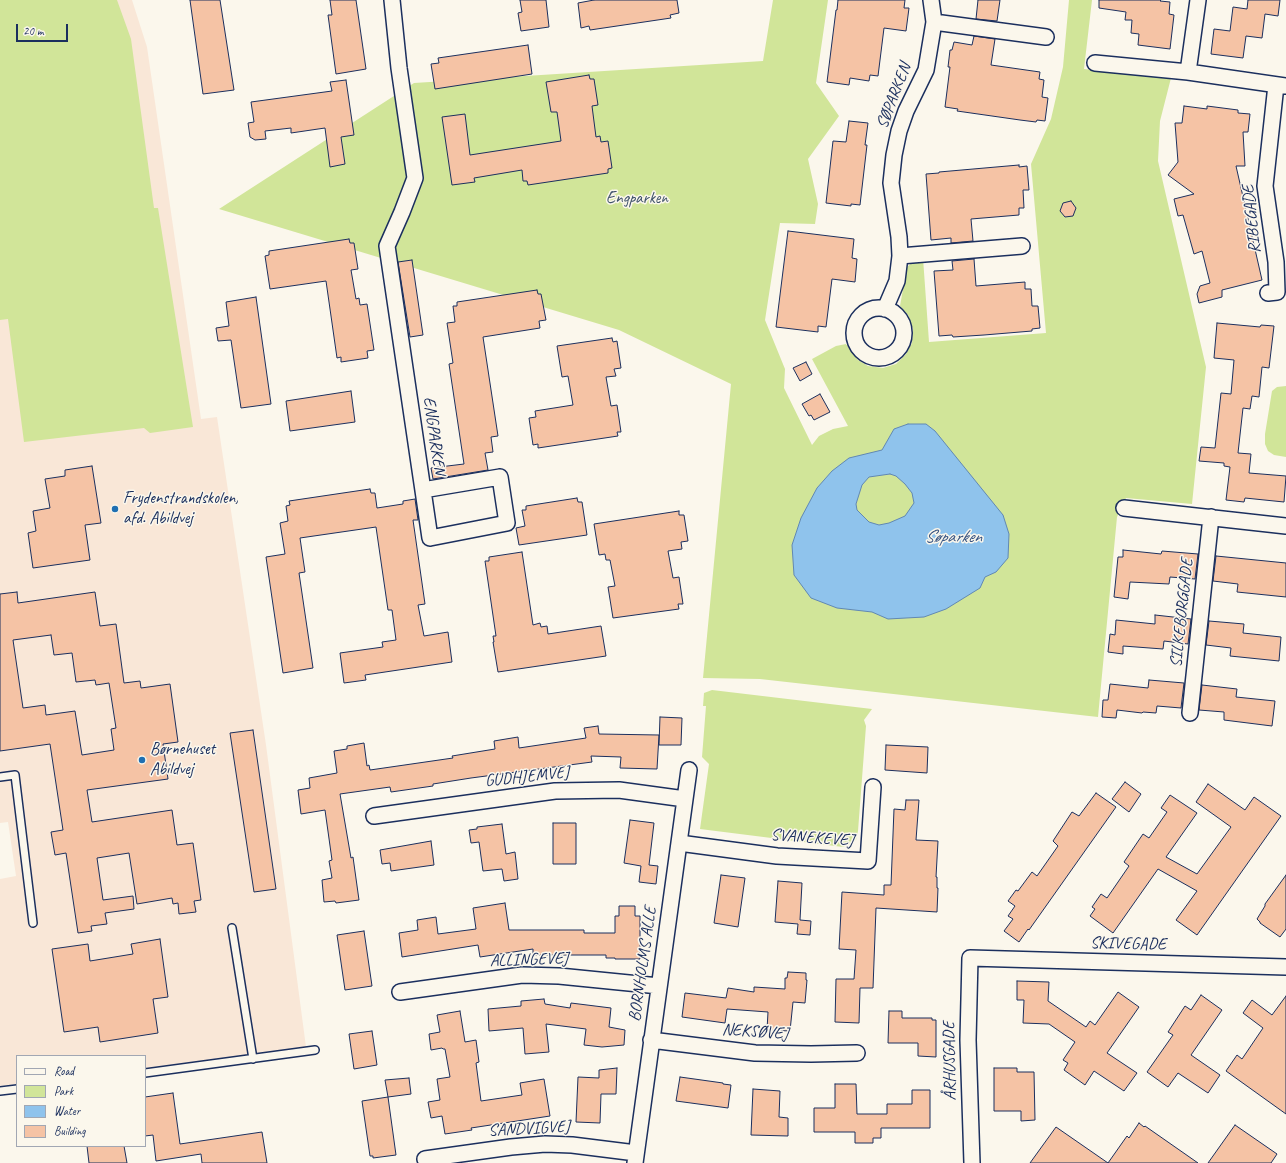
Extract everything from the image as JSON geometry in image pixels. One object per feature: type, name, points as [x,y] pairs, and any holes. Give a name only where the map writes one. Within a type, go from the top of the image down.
[{"type":"street","name":"ENGPARKEN","points":[[406,0],[393,6],[398,68],[415,178],[387,246],[430,538],[507,523],[500,477],[423,490]]},
{"type":"street","name":"SØPARKEN","points":[[886,309],[897,280],[900,256],[899,238],[891,183],[894,155],[899,131],[906,112],[926,70],[934,22],[931,0]]},
{"type":"street","points":[[1188,72],[1198,0]]},
{"type":"street","points":[[934,22],[1046,37]]},
{"type":"street","name":"RIBEGADE","points":[[1095,63],[1188,72],[1281,86],[1265,186],[1276,262],[1277,292],[1268,293]]},
{"type":"street","points":[[900,256],[1022,246]]},
{"type":"street","points":[[1124,508],[1286,526]]},
{"type":"street","name":"SILKEBORGGADE","points":[[1190,713],[1211,517]]},
{"type":"street","name":"BORNHOLMS ALLE","points":[[635,1158],[689,770]]},
{"type":"street","name":"SVANEKEVEJ","points":[[679,843],[777,856],[868,861],[873,787]]},
{"type":"street","name":"GUDHJEMVEJ","points":[[374,816],[555,791],[619,790],[685,799]]},
{"type":"street","name":"SKIVEGADE","points":[[970,958],[1286,967]]},
{"type":"street","name":"ÅRHUSGADE","points":[[970,958],[968,1040],[972,1163]]},
{"type":"street","name":"ALLINGEVEJ","points":[[400,992],[522,975],[559,976],[659,986]]},
{"type":"street","name":"NEKSØVEJ","points":[[652,1040],[756,1052],[812,1054],[857,1053]]},
{"type":"street","name":"SANDVIGVEJ","points":[[425,1159],[511,1147],[545,1144],[572,1145],[635,1158]]},
{"type":"lane","points":[[0,777],[14,775],[33,923]]},
{"type":"lane","points":[[232,928],[253,1059]]},
{"type":"lane","points":[[146,1073],[315,1050]]},
{"type":"lane","points":[[0,1091],[16,1089]]},
{"type":"shaded area","name":"Frydenstrandskolen, afd. Abildvej","points":[[0,0],[132,0],[147,47],[201,419],[217,417],[266,745],[306,1047],[146,1068],[146,1055],[16,1055],[16,1084],[0,1086],[0,879],[16,876],[8,822],[0,823]]},
{"type":"green space","points":[[0,0],[117,0],[131,39],[154,208],[158,208],[193,427],[150,433],[144,428],[24,442],[8,319],[0,320]]},
{"type":"green space","name":"Engparken","points":[[773,0],[828,0],[816,83],[839,116],[808,159],[818,204],[815,224],[780,223],[765,320],[785,369],[784,388],[812,445],[819,436],[833,429],[848,426],[812,359],[836,346],[846,344],[858,360],[868,366],[883,368],[896,364],[906,354],[912,343],[913,329],[908,315],[900,306],[907,267],[918,257],[923,258],[929,342],[1046,333],[1031,164],[1051,119],[1063,67],[1069,0],[1092,0],[1084,69],[1171,78],[1160,121],[1158,161],[1206,367],[1192,504],[1126,498],[1117,517],[1098,717],[760,679],[703,678],[731,384],[619,330],[219,209],[414,83],[763,61]]},
{"type":"green space","points":[[1286,386],[1286,457],[1274,455],[1268,451],[1265,444],[1265,434],[1272,391],[1277,387]]},
{"type":"green space","points":[[712,690],[872,709],[864,720],[866,726],[858,831],[856,840],[843,847],[700,829],[709,764],[702,757],[706,706],[703,706],[704,693]]},
{"type":"water","name":"Søparken","points":[[908,424],[926,424],[935,431],[1003,515],[1009,534],[1008,558],[996,572],[985,577],[980,588],[946,609],[924,617],[888,619],[872,612],[837,608],[811,598],[794,575],[792,545],[801,518],[817,488],[832,471],[849,458],[882,450],[894,429]],"holes":[[[890,474],[896,476],[912,493],[914,503],[905,516],[889,523],[879,525],[869,522],[857,510],[856,504],[862,485],[869,477]]]},
{"type":"building","points":[[190,0],[220,0],[234,90],[203,94]]},
{"type":"building","points":[[330,0],[356,0],[366,69],[336,74],[328,15],[332,15]]},
{"type":"building","points":[[520,0],[546,0],[549,27],[521,31],[518,13],[522,12]]},
{"type":"building","points":[[594,0],[677,0],[679,13],[670,15],[671,18],[590,30],[589,26],[581,28],[578,3]]},
{"type":"building","points":[[838,0],[905,0],[904,8],[909,8],[906,31],[884,28],[878,76],[870,75],[869,81],[850,78],[849,85],[827,82]]},
{"type":"building","points":[[978,0],[1000,0],[997,21],[976,19]]},
{"type":"building","points":[[1099,0],[1161,0],[1160,1],[1170,2],[1169,14],[1174,15],[1170,49],[1138,45],[1139,34],[1131,33],[1132,20],[1125,20],[1126,12],[1099,8]]},
{"type":"building","points":[[1248,0],[1280,0],[1278,16],[1265,14],[1262,38],[1246,36],[1243,58],[1211,54],[1214,29],[1230,31],[1233,7],[1247,9]]},
{"type":"building","points":[[974,36],[995,39],[991,65],[1040,72],[1039,79],[1044,80],[1042,97],[1048,98],[1045,121],[1037,120],[1036,122],[1020,120],[957,111],[958,109],[945,107],[950,67],[948,67],[950,50],[952,50],[954,42],[972,45]]},
{"type":"building","points":[[528,45],[532,74],[435,89],[431,64],[439,63],[438,58]]},
{"type":"building","points":[[589,75],[590,79],[594,79],[598,105],[592,106],[596,137],[600,136],[601,142],[608,141],[612,168],[608,169],[608,173],[528,185],[527,181],[523,181],[522,170],[474,178],[475,182],[452,185],[442,117],[465,114],[470,155],[561,141],[557,112],[551,112],[546,82]]},
{"type":"building","points":[[346,80],[354,135],[341,137],[345,164],[330,167],[325,128],[291,133],[291,128],[265,131],[266,139],[255,140],[250,137],[248,123],[254,122],[251,102],[332,91],[330,82]]},
{"type":"building","points":[[1184,106],[1207,109],[1207,106],[1238,110],[1238,113],[1250,114],[1248,132],[1243,132],[1245,166],[1236,166],[1262,280],[1222,290],[1222,297],[1199,303],[1197,294],[1200,286],[1210,283],[1202,251],[1194,254],[1183,215],[1178,216],[1174,199],[1194,194],[1168,175],[1178,162],[1175,123],[1182,123]]},
{"type":"building","points":[[849,121],[868,123],[860,205],[851,204],[851,206],[826,203],[833,141],[846,142]]},
{"type":"building","points":[[1019,165],[1019,167],[1027,166],[1029,190],[1023,190],[1024,208],[1019,208],[1019,215],[971,219],[973,241],[951,243],[951,238],[931,240],[926,174]]},
{"type":"building","points":[[1071,201],[1076,208],[1073,216],[1065,217],[1060,211],[1063,203]]},
{"type":"building","points":[[788,231],[854,239],[852,258],[857,259],[855,282],[832,279],[826,327],[818,326],[818,332],[776,327]]},
{"type":"building","points":[[349,239],[350,243],[354,243],[358,269],[351,270],[356,299],[359,298],[360,305],[367,304],[374,350],[367,351],[368,358],[341,362],[341,357],[337,358],[326,281],[270,289],[265,256],[269,255],[269,251]]},
{"type":"building","points":[[974,259],[976,286],[1025,282],[1025,289],[1031,289],[1032,306],[1038,306],[1040,328],[1032,329],[1032,331],[984,335],[953,337],[952,335],[939,336],[934,271],[953,270],[952,261]]},
{"type":"building","points":[[412,260],[423,335],[410,337],[398,262]]},
{"type":"building","points":[[537,290],[538,294],[541,294],[546,320],[539,321],[540,328],[483,337],[498,436],[491,437],[493,452],[485,453],[488,470],[433,479],[431,468],[464,464],[449,364],[453,363],[447,323],[455,322],[453,306],[457,306],[457,302]]},
{"type":"building","points":[[256,297],[271,404],[241,408],[231,340],[218,341],[216,328],[229,326],[226,302]]},
{"type":"building","points":[[1217,323],[1260,327],[1261,325],[1274,326],[1269,368],[1262,367],[1259,397],[1252,396],[1250,409],[1243,408],[1238,453],[1251,454],[1249,473],[1286,476],[1284,502],[1245,498],[1244,502],[1226,500],[1230,467],[1224,466],[1224,463],[1199,461],[1201,447],[1215,448],[1221,393],[1231,394],[1234,360],[1214,358]]},
{"type":"building","points":[[612,338],[613,342],[617,341],[621,368],[614,369],[616,376],[606,377],[611,406],[617,405],[621,432],[617,432],[618,436],[538,448],[538,444],[533,445],[529,418],[536,417],[535,411],[573,405],[568,376],[562,377],[557,346]]},
{"type":"building","points":[[806,362],[812,374],[800,381],[793,368]]},
{"type":"building","points":[[351,391],[355,422],[290,431],[286,401]]},
{"type":"building","points":[[820,394],[830,412],[814,420],[811,415],[809,416],[802,404]]},
{"type":"building","points":[[92,466],[101,523],[85,525],[90,560],[33,568],[28,533],[36,531],[33,511],[50,508],[45,479],[65,476],[65,470]]},
{"type":"building","points":[[370,489],[371,493],[375,493],[377,508],[403,504],[403,501],[415,499],[418,520],[413,520],[425,604],[418,605],[424,636],[448,632],[452,662],[365,675],[366,680],[344,683],[340,653],[383,647],[382,642],[396,640],[392,610],[388,610],[376,527],[300,538],[305,572],[299,573],[313,668],[283,673],[266,557],[285,554],[280,523],[288,521],[286,506],[290,505],[289,501]]},
{"type":"building","points":[[577,498],[578,502],[582,502],[587,535],[519,545],[516,528],[525,526],[522,510],[526,510],[526,506]]},
{"type":"building","points":[[679,511],[679,515],[684,515],[688,541],[681,542],[682,549],[668,551],[673,578],[679,577],[683,604],[678,604],[679,609],[613,618],[608,587],[615,586],[610,560],[606,560],[605,554],[599,555],[594,524]]},
{"type":"building","points":[[1123,550],[1161,554],[1162,551],[1198,554],[1195,579],[1170,577],[1169,584],[1130,582],[1128,599],[1114,597],[1118,557],[1123,557]]},
{"type":"building","points":[[522,552],[533,625],[540,623],[541,627],[547,626],[548,634],[601,626],[606,656],[498,672],[493,642],[493,636],[496,636],[485,561],[489,561],[489,557]]},
{"type":"building","points":[[1216,556],[1286,563],[1286,597],[1237,592],[1238,584],[1213,581]]},
{"type":"building","points":[[17,592],[18,603],[95,592],[100,626],[116,624],[124,683],[140,681],[141,688],[170,684],[178,742],[163,744],[168,779],[87,790],[92,822],[172,810],[177,845],[193,843],[201,900],[194,901],[196,912],[179,914],[178,903],[173,904],[172,898],[137,904],[129,853],[97,858],[103,900],[133,896],[134,909],[105,913],[107,924],[91,926],[92,931],[78,933],[66,853],[55,855],[51,832],[63,830],[50,744],[0,751],[0,594]],"holes":[[[51,635],[54,655],[72,653],[76,682],[95,680],[96,685],[109,683],[116,728],[111,729],[114,750],[82,755],[75,711],[46,715],[45,705],[23,708],[13,640]]]},
{"type":"building","points":[[1155,615],[1191,619],[1188,644],[1164,641],[1163,649],[1123,646],[1123,654],[1108,652],[1110,634],[1115,635],[1116,620],[1155,624]]},
{"type":"building","points":[[1209,621],[1244,624],[1243,633],[1281,637],[1279,661],[1230,656],[1231,648],[1206,645]]},
{"type":"building","points":[[1149,680],[1184,683],[1181,708],[1157,706],[1156,713],[1117,710],[1116,718],[1102,717],[1103,700],[1108,700],[1110,684],[1148,688]]},
{"type":"building","points":[[1202,685],[1237,689],[1236,697],[1275,701],[1272,726],[1224,720],[1224,712],[1199,710]]},
{"type":"building","points":[[660,717],[682,718],[681,745],[659,745]]},
{"type":"building","points":[[598,726],[599,734],[659,735],[657,769],[620,768],[621,757],[591,756],[592,762],[471,778],[433,784],[433,786],[391,792],[390,787],[340,794],[351,858],[353,857],[359,900],[336,903],[335,901],[324,902],[322,880],[332,878],[329,861],[332,860],[325,810],[301,814],[298,790],[310,788],[309,778],[337,773],[334,751],[347,749],[347,746],[364,743],[367,766],[369,765],[370,770],[453,758],[452,756],[495,749],[494,741],[518,737],[519,748],[586,738],[584,728]]},
{"type":"building","points":[[253,730],[276,889],[254,892],[230,733]]},
{"type":"building","points":[[886,745],[928,747],[927,773],[885,770]]},
{"type":"building","points":[[1125,782],[1141,794],[1129,812],[1112,799]]},
{"type":"building","points":[[1208,784],[1245,810],[1254,797],[1281,816],[1197,935],[1176,920],[1197,891],[1158,869],[1113,933],[1090,916],[1095,909],[1092,907],[1101,894],[1107,898],[1129,866],[1124,862],[1143,834],[1149,838],[1167,812],[1161,808],[1170,795],[1197,813],[1166,857],[1197,874],[1231,827],[1196,802]]},
{"type":"building","points":[[1096,793],[1116,807],[1019,942],[1004,931],[1013,919],[1008,916],[1015,906],[1008,901],[1016,890],[1018,891],[1032,872],[1037,876],[1058,846],[1053,841],[1072,812],[1079,816]]},
{"type":"building","points":[[906,800],[919,800],[916,840],[938,841],[936,877],[938,888],[937,912],[876,908],[873,988],[860,988],[859,1023],[835,1022],[836,979],[854,979],[856,950],[839,949],[842,892],[884,895],[884,885],[891,885],[894,809],[905,810]]},
{"type":"building","points":[[630,820],[654,823],[649,865],[658,866],[656,884],[639,882],[641,866],[624,863]]},
{"type":"building","points":[[553,823],[576,823],[576,864],[553,864]]},
{"type":"building","points":[[502,824],[506,854],[515,852],[518,879],[504,881],[502,869],[483,871],[479,842],[471,843],[469,830],[477,829],[477,827]]},
{"type":"building","points":[[431,841],[434,865],[391,871],[390,863],[382,864],[380,850]]},
{"type":"building","points":[[721,875],[745,878],[738,927],[714,923]]},
{"type":"building","points":[[1286,875],[1286,929],[1280,937],[1260,923],[1257,919],[1265,904]]},
{"type":"building","points":[[778,881],[802,883],[800,920],[811,921],[810,935],[797,934],[798,924],[775,922]]},
{"type":"building","points":[[505,903],[509,930],[584,930],[584,933],[615,933],[615,916],[619,916],[619,906],[635,906],[635,916],[640,916],[640,959],[606,958],[606,955],[533,955],[533,949],[480,957],[478,945],[402,957],[399,933],[418,930],[417,920],[436,917],[438,934],[476,929],[473,908]]},
{"type":"building","points":[[364,931],[372,986],[345,990],[337,935]]},
{"type":"building","points":[[160,939],[168,997],[153,999],[158,1033],[100,1042],[98,1027],[64,1032],[52,949],[88,944],[90,961],[133,954],[131,944]]},
{"type":"building","points":[[788,972],[806,973],[807,980],[805,1003],[793,1002],[790,1031],[767,1030],[768,1012],[727,1009],[725,1023],[682,1017],[685,993],[726,998],[728,988],[754,992],[754,987],[785,989],[785,978],[787,978]]},
{"type":"building","points":[[1017,981],[1049,982],[1048,1001],[1086,1027],[1090,1021],[1095,1025],[1118,992],[1139,1007],[1107,1053],[1137,1073],[1124,1091],[1094,1071],[1085,1085],[1064,1070],[1068,1063],[1063,1060],[1075,1042],[1049,1024],[1023,1023],[1024,1000],[1017,1000]]},
{"type":"building","points":[[1201,995],[1222,1010],[1191,1055],[1220,1075],[1208,1093],[1178,1073],[1168,1087],[1147,1072],[1173,1035],[1168,1032],[1185,1006],[1191,1010]]},
{"type":"building","points":[[1286,996],[1286,1114],[1226,1071],[1237,1055],[1242,1059],[1263,1028],[1243,1013],[1252,1000],[1272,1015]]},
{"type":"building","points":[[544,999],[545,1004],[570,1008],[571,1003],[611,1008],[609,1027],[625,1030],[624,1045],[602,1047],[584,1045],[586,1029],[546,1024],[549,1052],[525,1054],[523,1028],[489,1031],[488,1009],[521,1006],[521,1001]]},
{"type":"building","points":[[460,1011],[465,1042],[476,1040],[479,1062],[476,1063],[481,1101],[522,1095],[520,1083],[544,1079],[550,1116],[471,1128],[472,1130],[445,1134],[442,1116],[431,1118],[428,1102],[440,1100],[437,1079],[450,1077],[445,1049],[442,1048],[431,1050],[429,1034],[440,1032],[437,1015]]},
{"type":"building","points":[[889,1011],[902,1011],[902,1018],[932,1018],[932,1020],[936,1020],[936,1057],[918,1056],[918,1043],[888,1043]]},
{"type":"building","points":[[372,1031],[377,1065],[354,1069],[349,1034]]},
{"type":"building","points":[[617,1068],[616,1094],[601,1094],[600,1123],[576,1122],[578,1077],[599,1078],[599,1070]]},
{"type":"building","points":[[994,1068],[1017,1068],[1017,1072],[1034,1072],[1035,1120],[1021,1121],[1021,1111],[994,1111]]},
{"type":"building","points":[[680,1077],[731,1085],[728,1108],[676,1101]]},
{"type":"building","points":[[409,1078],[411,1094],[388,1097],[385,1080]]},
{"type":"building","points":[[835,1084],[856,1084],[857,1114],[887,1114],[887,1104],[912,1104],[912,1090],[930,1090],[930,1128],[881,1128],[881,1138],[873,1138],[873,1143],[855,1143],[855,1132],[814,1132],[814,1108],[835,1108]]},
{"type":"building","points":[[753,1089],[780,1091],[779,1117],[788,1118],[788,1136],[751,1135]]},
{"type":"building","points":[[173,1093],[180,1144],[262,1132],[267,1163],[202,1163],[201,1154],[156,1161],[153,1135],[146,1136],[146,1097]]},
{"type":"building","points":[[388,1097],[396,1155],[373,1158],[373,1156],[370,1156],[362,1101]]},
{"type":"building","points":[[1139,1123],[1198,1163],[1108,1163],[1127,1136],[1129,1138]]},
{"type":"building","points":[[1235,1125],[1277,1154],[1271,1163],[1208,1163]]},
{"type":"building","points":[[1056,1127],[1108,1163],[1030,1163]]},
{"type":"building","points":[[87,1147],[124,1147],[127,1163],[89,1163]]},
{"type":"place","name":"Frydenstrandskolen, afd. Abildvej","points":[[115,509]]},
{"type":"place","name":"Børnehuset Abildvej","points":[[142,760]]}]
